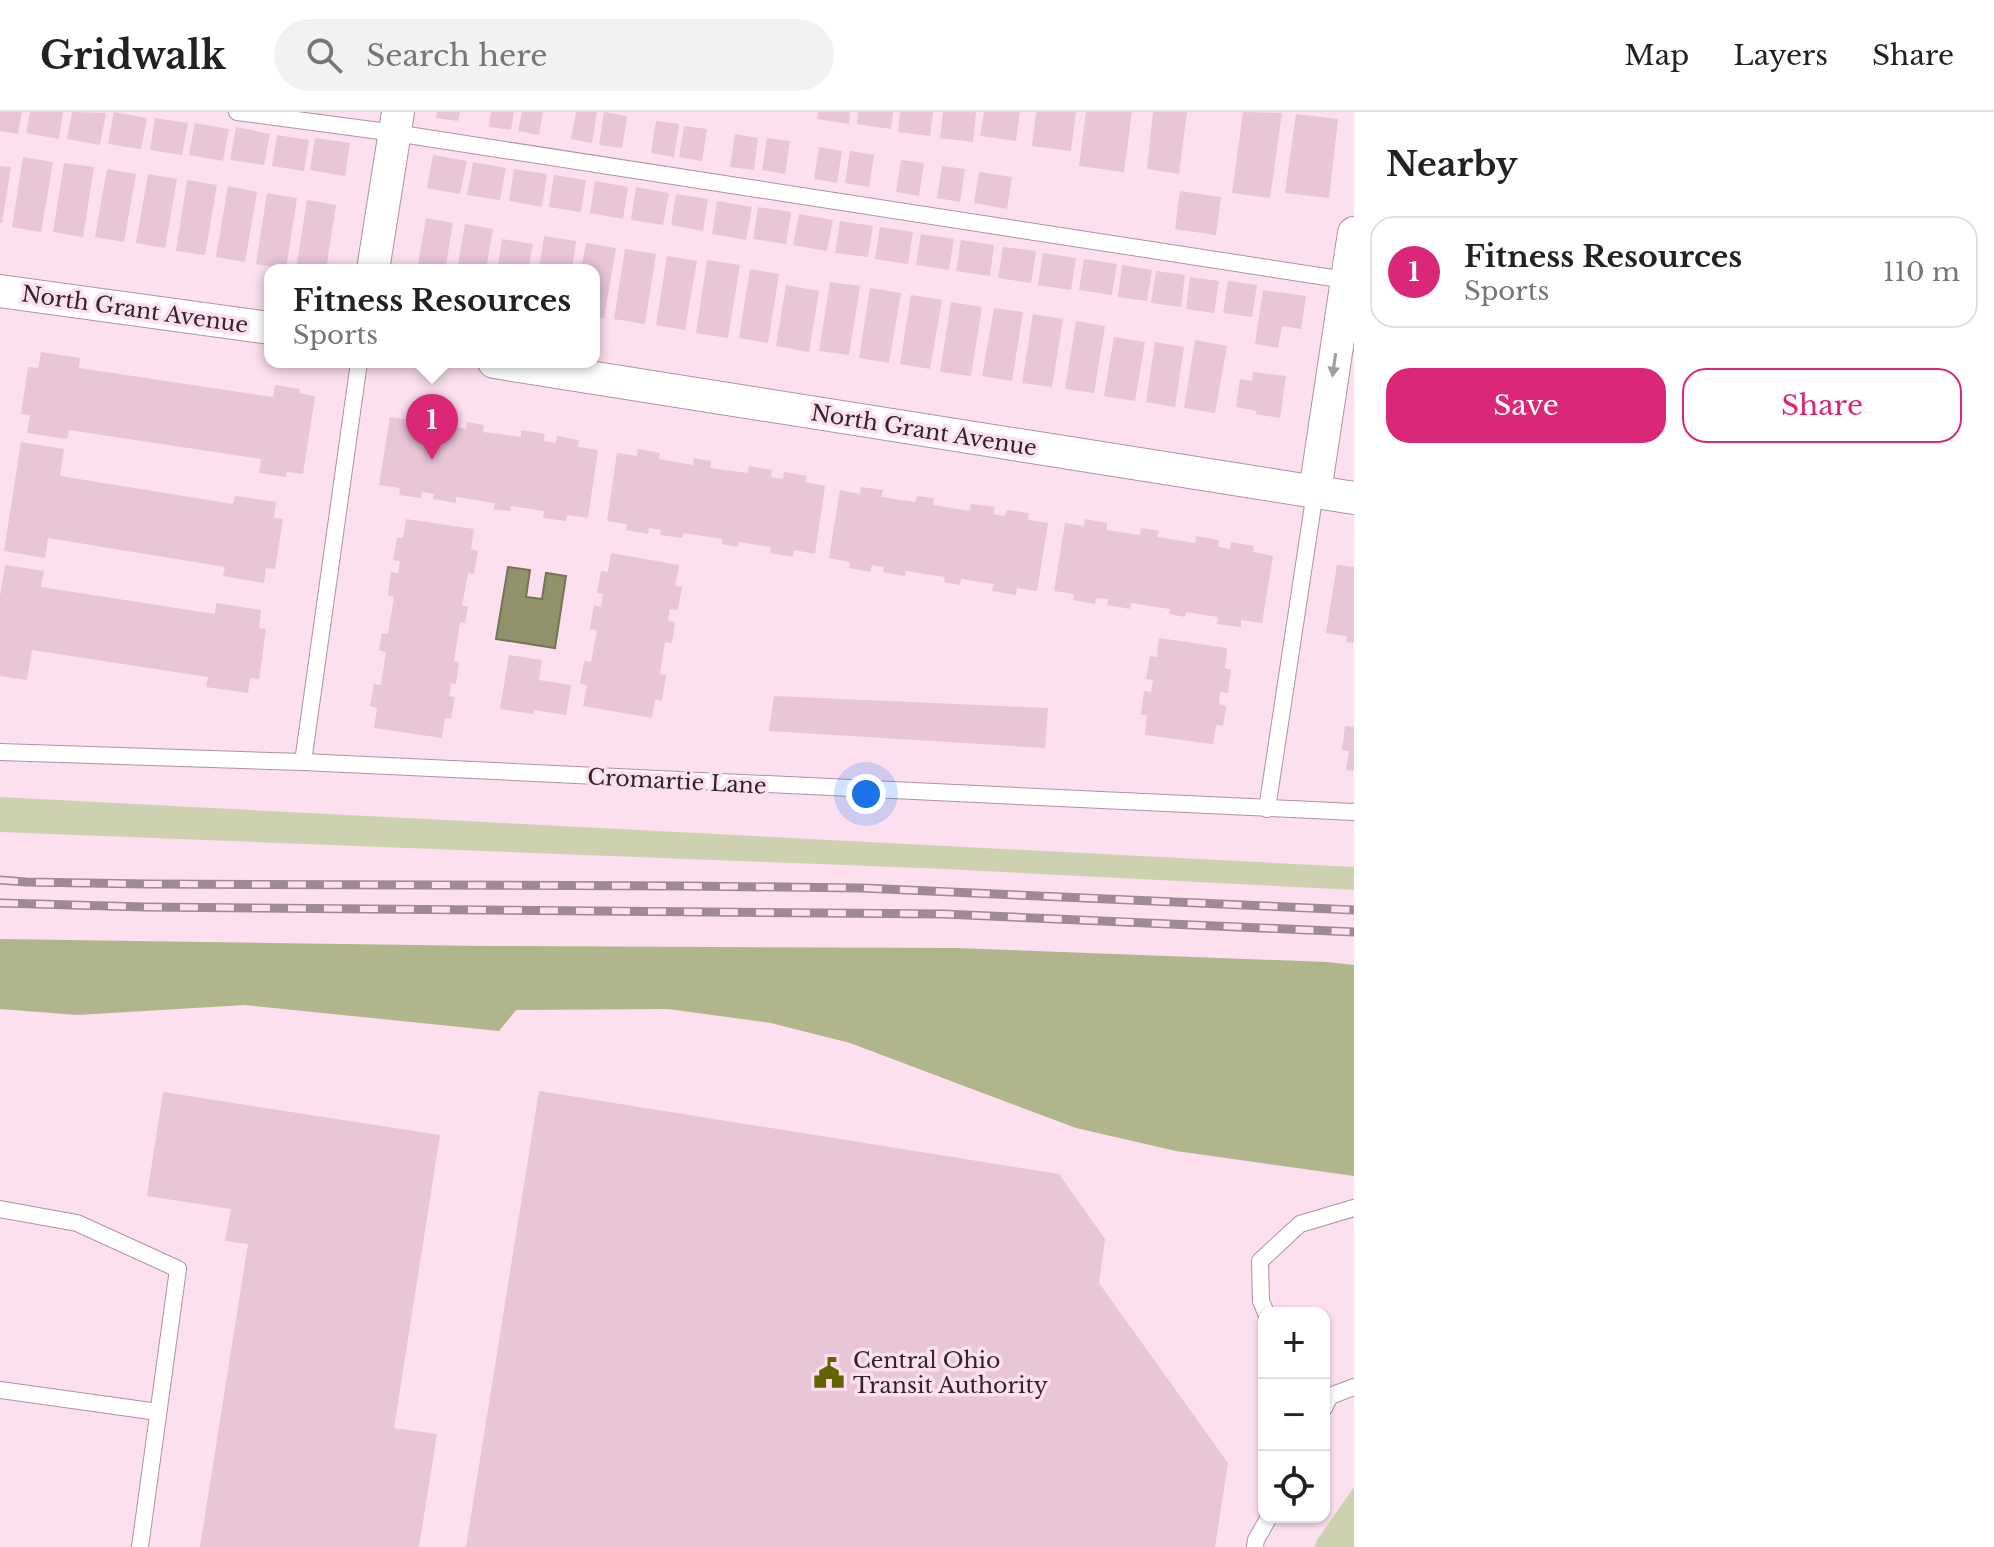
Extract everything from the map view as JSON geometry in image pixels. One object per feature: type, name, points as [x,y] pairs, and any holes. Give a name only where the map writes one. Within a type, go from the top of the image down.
[{"type":"street","points":[[374,264],[396,122]]},
{"type":"street","points":[[1315,492],[1350,281],[1354,233]]},
{"type":"street","name":"North Grant Avenue","points":[[0,291],[264,327]]},
{"type":"street","name":"North Grant Avenue","points":[[532,368],[1354,498]]},
{"type":"lane","points":[[237,112],[396,122],[1350,281]]},
{"type":"lane","points":[[303,762],[358,368]]},
{"type":"lane","points":[[1267,809],[1315,492]]},
{"type":"lane","name":"Cromartie Lane","points":[[0,752],[303,762],[1354,812]]},
{"type":"lane","points":[[1264,1307],[1260,1261],[1300,1224],[1354,1208]]},
{"type":"lane","points":[[0,1209],[77,1223],[178,1269],[140,1547]]},
{"type":"lane","points":[[1330,1397],[1354,1387]]},
{"type":"lane","points":[[0,1390],[158,1412]]},
{"type":"lane","points":[[1255,1547],[1266,1523]]},
{"type":"shaded area","points":[[508,567],[530,570],[526,597],[542,599],[546,573],[566,576],[555,648],[496,639]]},
{"type":"shaded area","points":[[0,797],[1354,867],[1354,890],[945,869],[0,832]]},
{"type":"shaded area","points":[[0,939],[485,946],[955,948],[1354,965],[1354,1176],[1176,1151],[1076,1128],[850,1043],[771,1023],[668,1009],[516,1010],[499,1031],[245,1005],[77,1015],[0,1009]]},
{"type":"shaded area","points":[[1354,1487],[1354,1547],[1315,1547]]},
{"type":"building","points":[[0,112],[22,112],[18,134],[0,131]]},
{"type":"building","points":[[30,112],[63,112],[59,139],[26,133]]},
{"type":"building","points":[[72,112],[106,113],[100,145],[67,139]]},
{"type":"building","points":[[114,112],[147,118],[141,149],[108,144]]},
{"type":"building","points":[[437,112],[460,112],[458,121],[436,118]]},
{"type":"building","points":[[491,112],[514,112],[511,130],[489,127]]},
{"type":"building","points":[[522,112],[543,112],[539,135],[518,131]]},
{"type":"building","points":[[576,112],[597,112],[592,143],[571,139]]},
{"type":"building","points":[[604,112],[627,116],[622,148],[599,145]]},
{"type":"building","points":[[818,112],[850,112],[849,124],[817,119]]},
{"type":"building","points":[[858,112],[893,112],[891,129],[857,124]]},
{"type":"building","points":[[900,112],[933,112],[930,136],[898,132]]},
{"type":"building","points":[[943,112],[976,112],[973,142],[940,138]]},
{"type":"building","points":[[984,112],[1020,112],[1016,141],[980,136]]},
{"type":"building","points":[[1036,112],[1076,112],[1071,151],[1032,146]]},
{"type":"building","points":[[1086,112],[1132,112],[1124,172],[1079,166]]},
{"type":"building","points":[[1153,112],[1187,112],[1179,174],[1147,169]]},
{"type":"building","points":[[1243,112],[1282,113],[1270,198],[1232,193]]},
{"type":"building","points":[[1296,114],[1338,119],[1329,198],[1285,193]]},
{"type":"building","points":[[155,118],[188,123],[182,155],[150,150]]},
{"type":"building","points":[[656,121],[679,124],[674,157],[651,153]]},
{"type":"building","points":[[195,123],[229,129],[223,161],[189,155]]},
{"type":"building","points":[[684,126],[707,129],[702,161],[679,157]]},
{"type":"building","points":[[236,127],[270,134],[264,165],[230,160]]},
{"type":"building","points":[[735,134],[758,138],[754,170],[730,167]]},
{"type":"building","points":[[277,135],[309,140],[304,171],[272,166]]},
{"type":"building","points":[[315,138],[350,143],[345,176],[310,170]]},
{"type":"building","points":[[767,138],[790,141],[785,174],[762,170]]},
{"type":"building","points":[[819,147],[842,151],[837,183],[814,179]]},
{"type":"building","points":[[850,151],[874,155],[869,187],[845,183]]},
{"type":"building","points":[[433,155],[467,161],[460,194],[427,188]]},
{"type":"building","points":[[23,157],[53,162],[41,232],[12,227]]},
{"type":"building","points":[[901,160],[924,163],[919,196],[896,192]]},
{"type":"building","points":[[473,162],[506,168],[500,200],[467,195]]},
{"type":"building","points":[[64,163],[94,167],[83,237],[53,232]]},
{"type":"building","points":[[0,166],[11,167],[2,223],[0,223]]},
{"type":"building","points":[[942,166],[965,169],[960,202],[937,198]]},
{"type":"building","points":[[107,169],[136,174],[124,242],[95,237]]},
{"type":"building","points":[[514,169],[547,174],[542,207],[509,201]]},
{"type":"building","points":[[979,172],[1012,177],[1007,209],[974,203]]},
{"type":"building","points":[[148,174],[177,179],[165,248],[136,243]]},
{"type":"building","points":[[554,175],[586,180],[581,212],[549,207]]},
{"type":"building","points":[[187,180],[217,185],[205,255],[176,251]]},
{"type":"building","points":[[595,181],[628,187],[623,219],[590,213]]},
{"type":"building","points":[[228,186],[257,192],[245,262],[216,257]]},
{"type":"building","points":[[636,187],[669,193],[663,225],[631,220]]},
{"type":"building","points":[[1180,191],[1221,197],[1216,235],[1175,229]]},
{"type":"building","points":[[267,193],[297,198],[287,264],[256,264]]},
{"type":"building","points":[[676,194],[708,199],[703,231],[671,225]]},
{"type":"building","points":[[307,200],[336,205],[327,264],[297,264]]},
{"type":"building","points":[[717,201],[752,207],[746,240],[712,234]]},
{"type":"building","points":[[758,207],[791,212],[786,244],[753,239]]},
{"type":"building","points":[[799,214],[833,220],[827,251],[793,245]]},
{"type":"building","points":[[426,218],[453,223],[446,264],[418,264]]},
{"type":"building","points":[[840,221],[873,226],[868,257],[835,253]]},
{"type":"building","points":[[465,224],[493,229],[487,264],[458,264]]},
{"type":"building","points":[[880,227],[913,232],[908,264],[875,259]]},
{"type":"building","points":[[921,234],[954,239],[949,270],[916,265]]},
{"type":"building","points":[[544,236],[576,241],[573,264],[540,264]]},
{"type":"building","points":[[502,239],[533,244],[529,264],[498,264]]},
{"type":"building","points":[[961,240],[994,245],[990,276],[956,271]]},
{"type":"building","points":[[586,243],[616,248],[604,318],[600,318],[600,264],[582,264]]},
{"type":"building","points":[[1003,247],[1036,251],[1031,283],[998,278]]},
{"type":"building","points":[[625,249],[656,254],[645,324],[614,319]]},
{"type":"building","points":[[1043,253],[1076,258],[1071,290],[1038,285]]},
{"type":"building","points":[[667,256],[697,261],[685,330],[656,325]]},
{"type":"building","points":[[1084,259],[1117,264],[1112,295],[1079,290]]},
{"type":"building","points":[[707,260],[740,265],[728,338],[696,333]]},
{"type":"building","points":[[1122,265],[1152,270],[1147,301],[1118,297]]},
{"type":"building","points":[[750,269],[779,274],[768,343],[739,338]]},
{"type":"building","points":[[1156,271],[1185,275],[1181,307],[1151,303]]},
{"type":"building","points":[[1190,277],[1219,281],[1214,313],[1186,309]]},
{"type":"building","points":[[1228,281],[1257,285],[1252,317],[1223,313]]},
{"type":"building","points":[[830,282],[860,286],[849,355],[819,351]]},
{"type":"building","points":[[786,285],[819,291],[809,352],[776,346]]},
{"type":"building","points":[[870,288],[901,293],[889,363],[859,358]]},
{"type":"building","points":[[1263,290],[1306,296],[1301,329],[1282,326],[1278,348],[1255,344]]},
{"type":"building","points":[[911,295],[942,300],[930,369],[900,364]]},
{"type":"building","points":[[951,302],[982,307],[971,376],[940,372]]},
{"type":"building","points":[[994,308],[1023,312],[1012,381],[982,376]]},
{"type":"building","points":[[1033,314],[1063,319],[1052,387],[1022,383]]},
{"type":"building","points":[[1076,321],[1105,326],[1094,393],[1065,389]]},
{"type":"building","points":[[1114,337],[1145,342],[1135,401],[1104,396]]},
{"type":"building","points":[[1195,340],[1227,346],[1215,413],[1184,408]]},
{"type":"building","points":[[1155,342],[1184,347],[1175,407],[1146,402]]},
{"type":"building","points":[[41,352],[80,358],[79,368],[273,397],[275,385],[300,389],[299,393],[315,396],[303,474],[287,472],[286,477],[259,473],[261,459],[69,430],[67,439],[27,433],[30,415],[21,414],[28,367],[38,368]]},
{"type":"building","points":[[1253,372],[1286,376],[1280,418],[1236,407],[1240,379],[1252,381]]},
{"type":"building","points":[[411,414],[433,417],[432,423],[466,429],[467,422],[484,425],[483,432],[521,437],[521,430],[545,434],[543,441],[556,443],[557,436],[579,440],[578,447],[598,450],[588,518],[567,515],[566,521],[543,518],[544,511],[511,506],[510,511],[494,509],[495,503],[456,497],[456,503],[433,499],[434,494],[422,492],[421,498],[399,495],[400,488],[379,485],[390,417],[410,420]]},
{"type":"building","points":[[21,442],[64,449],[60,476],[233,504],[235,496],[276,502],[274,518],[283,519],[275,569],[266,568],[264,583],[223,576],[225,567],[48,538],[45,558],[4,551]]},
{"type":"building","points":[[638,449],[660,453],[659,459],[693,465],[694,458],[711,461],[710,468],[748,473],[749,466],[772,470],[771,477],[783,479],[784,472],[807,476],[805,482],[825,486],[815,554],[794,550],[793,557],[770,553],[771,547],[739,542],[738,547],[722,544],[722,539],[684,533],[682,538],[660,535],[661,530],[649,528],[648,534],[626,530],[627,524],[607,521],[617,453],[637,456]]},
{"type":"building","points":[[861,487],[883,490],[881,497],[915,502],[917,496],[934,498],[933,505],[970,511],[971,504],[995,507],[993,514],[1005,516],[1007,510],[1029,513],[1028,520],[1048,523],[1037,591],[1017,588],[1016,595],[992,591],[994,584],[961,579],[960,585],[944,582],[945,577],[906,571],[905,576],[883,572],[884,567],[872,565],[870,572],[849,568],[850,562],[829,558],[840,490],[860,494]]},
{"type":"building","points":[[406,519],[474,529],[471,549],[478,551],[474,574],[468,573],[462,606],[468,606],[465,623],[460,622],[454,661],[459,662],[456,684],[451,683],[449,696],[455,697],[451,719],[445,718],[442,738],[374,728],[377,708],[370,706],[374,684],[381,685],[386,652],[379,650],[382,633],[388,634],[394,597],[388,595],[391,572],[398,573],[400,561],[393,560],[397,538],[403,538]]},
{"type":"building","points":[[1085,519],[1107,523],[1107,530],[1140,535],[1141,528],[1159,531],[1157,537],[1195,543],[1196,536],[1219,540],[1218,547],[1230,549],[1231,542],[1254,546],[1253,552],[1273,556],[1262,623],[1241,620],[1241,627],[1217,624],[1218,617],[1186,612],[1185,617],[1169,614],[1170,609],[1131,603],[1130,609],[1107,605],[1108,599],[1096,598],[1095,604],[1073,600],[1074,594],[1054,591],[1065,523],[1084,526]]},
{"type":"building","points":[[611,553],[679,565],[675,586],[682,587],[678,610],[670,609],[668,621],[675,622],[672,643],[665,642],[660,674],[666,675],[662,701],[655,699],[652,718],[583,706],[587,685],[580,684],[584,661],[591,662],[597,630],[590,629],[594,605],[601,607],[603,594],[597,593],[601,571],[608,572]]},
{"type":"building","points":[[5,565],[44,571],[41,587],[215,614],[216,603],[261,610],[259,628],[266,629],[259,679],[250,678],[248,693],[206,687],[208,677],[32,650],[27,680],[0,676],[0,596]]},
{"type":"building","points":[[1337,565],[1354,567],[1354,643],[1346,642],[1347,636],[1326,633]]},
{"type":"building","points":[[1159,638],[1227,648],[1225,668],[1231,670],[1228,693],[1220,692],[1219,704],[1226,706],[1223,726],[1216,725],[1213,744],[1145,735],[1147,715],[1141,715],[1144,691],[1151,692],[1153,680],[1146,679],[1150,656],[1157,657]]},
{"type":"building","points":[[509,655],[542,660],[539,680],[571,685],[566,715],[500,709]]},
{"type":"building","points":[[774,696],[1048,708],[1045,748],[769,731]]},
{"type":"building","points":[[1345,726],[1354,727],[1354,771],[1346,770],[1349,751],[1342,750]]},
{"type":"building","name":"Central Ohio Transit Authority","points":[[539,1091],[1059,1174],[1105,1239],[1099,1283],[1228,1463],[1215,1547],[466,1547]]},
{"type":"building","points":[[163,1092],[440,1135],[394,1428],[437,1434],[419,1547],[200,1547],[248,1244],[225,1241],[231,1209],[147,1196]]},
{"type":"railway","points":[[0,880],[147,884],[862,888],[1354,910]]},
{"type":"railway","points":[[0,903],[943,914],[1354,932]]},
{"type":"place","name":"Fitness Resources","points":[[432,460]]},
{"type":"place","name":"Central Ohio Transit Authority","points":[[829,1373]]}]
